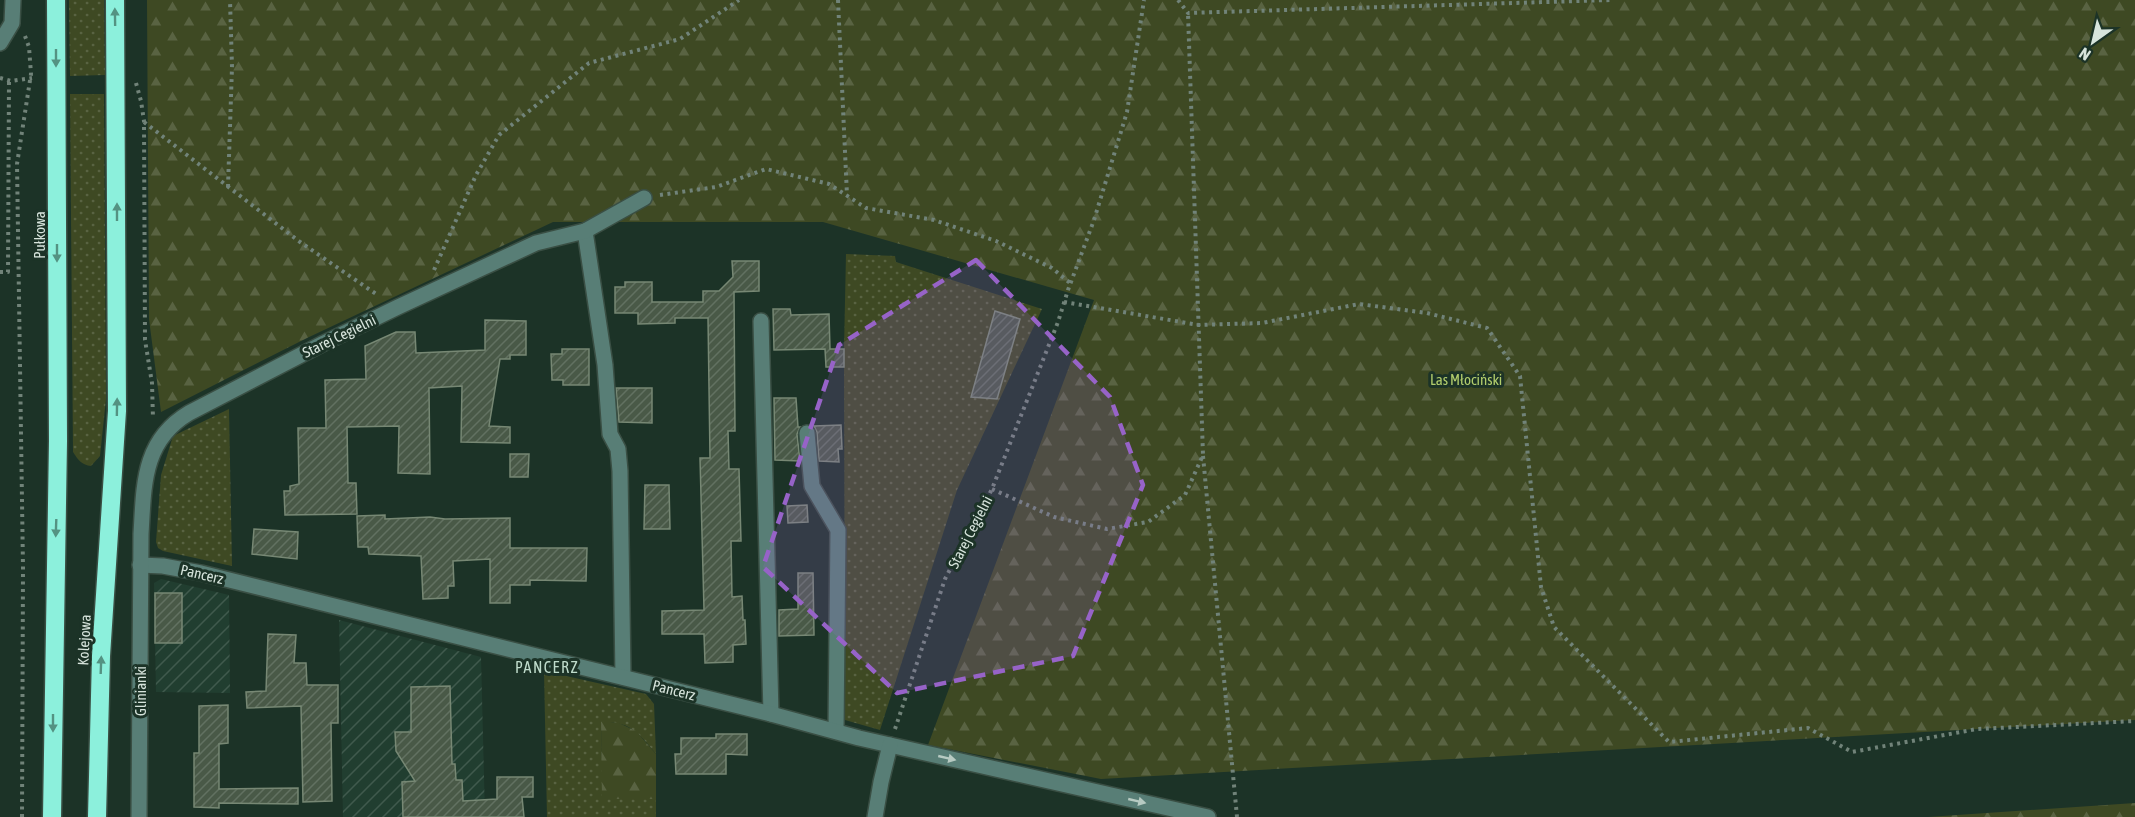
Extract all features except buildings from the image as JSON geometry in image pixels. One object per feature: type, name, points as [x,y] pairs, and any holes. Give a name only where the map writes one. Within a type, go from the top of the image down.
[{"type":"highway","name":"Pułkowa","points":[[56,0],[58,470]]},
{"type":"highway","name":"Kolejowa","points":[[97,817],[101,656],[117,370],[115,0]]},
{"type":"highway","name":"Kolejowa","points":[[52,817],[58,470]]},
{"type":"street","points":[[0,43],[12,23],[13,0]]},
{"type":"street","name":"Starej Cegielni","points":[[140,565],[144,488],[150,458],[157,442],[171,426],[189,413],[398,307],[536,243],[585,231],[644,198]]},
{"type":"street","points":[[585,231],[605,364],[610,434],[618,449],[620,471],[622,677]]},
{"type":"street","points":[[761,321],[771,714]]},
{"type":"street","points":[[807,433],[812,486],[838,530],[836,731]]},
{"type":"street","name":"Pancerz","points":[[140,565],[171,567],[201,573],[890,745],[1208,817]]},
{"type":"street","name":"Glinianki","points":[[139,817],[140,565]]},
{"type":"street","points":[[875,817],[880,782],[890,745]]},
{"type":"path","points":[[228,188],[232,67],[230,0]]},
{"type":"path","points":[[423,296],[476,175],[499,135],[589,63],[680,39],[739,0]]},
{"type":"path","points":[[838,0],[847,195]]},
{"type":"path","name":"Starej Cegielni","points":[[890,745],[945,579],[992,489],[1058,322],[1094,220],[1127,112],[1144,0]]},
{"type":"path","points":[[1178,0],[1188,13],[1203,455],[1237,817]]},
{"type":"path","points":[[1188,13],[1611,0]]},
{"type":"path","points":[[0,78],[9,81],[30,78],[17,164],[23,568],[22,817]]},
{"type":"path","points":[[0,272],[8,272],[9,81]]},
{"type":"path","points":[[135,82],[144,121],[145,340],[152,383],[153,420],[150,436],[151,440],[157,442]]},
{"type":"path","points":[[144,121],[316,254],[398,307]]},
{"type":"path","points":[[644,198],[716,187],[766,169],[829,184],[866,208],[934,220],[996,241],[1052,268],[1071,283]]},
{"type":"path","points":[[1064,302],[1199,325],[1262,322],[1359,304],[1427,313],[1487,328],[1520,376],[1541,587],[1554,627],[1669,742],[1808,728],[1852,752],[1977,729],[2135,721]]},
{"type":"path","points":[[992,489],[1054,517],[1107,529],[1148,522],[1185,495],[1203,455]]},
{"type":"highlighted area","points":[[976,260],[1110,397],[1143,485],[1073,656],[897,693],[763,567],[839,345]]},
{"type":"shaded area","points":[[161,579],[229,595],[230,693],[156,692],[154,583]]},
{"type":"shaded area","points":[[339,620],[481,657],[485,817],[343,817]]},
{"type":"green space","points":[[69,0],[104,0],[105,75],[70,76]]},
{"type":"green space","name":"Las Młociński","points":[[147,0],[2135,0],[2135,720],[1101,779],[928,745],[1094,300],[823,222],[553,222],[307,338],[161,412],[149,319]]},
{"type":"green space","points":[[70,94],[104,94],[106,399],[100,456],[91,466],[80,462],[73,452]]},
{"type":"green space","points":[[846,254],[895,256],[896,262],[1042,309],[957,490],[880,730],[845,720]]},
{"type":"green space","points":[[229,409],[232,566],[163,551],[158,548],[156,542],[161,475],[173,436]]},
{"type":"green space","points":[[544,671],[646,694],[654,704],[656,754],[627,726],[601,722],[603,799],[656,799],[656,817],[547,817]]},
{"type":"green space","points":[[601,721],[619,723],[636,731],[656,754],[656,799],[602,799]]},
{"type":"green space","points":[[2135,803],[2135,817],[1928,817]]},
{"type":"district","name":"PANCERZ","points":[[547,667]]}]
